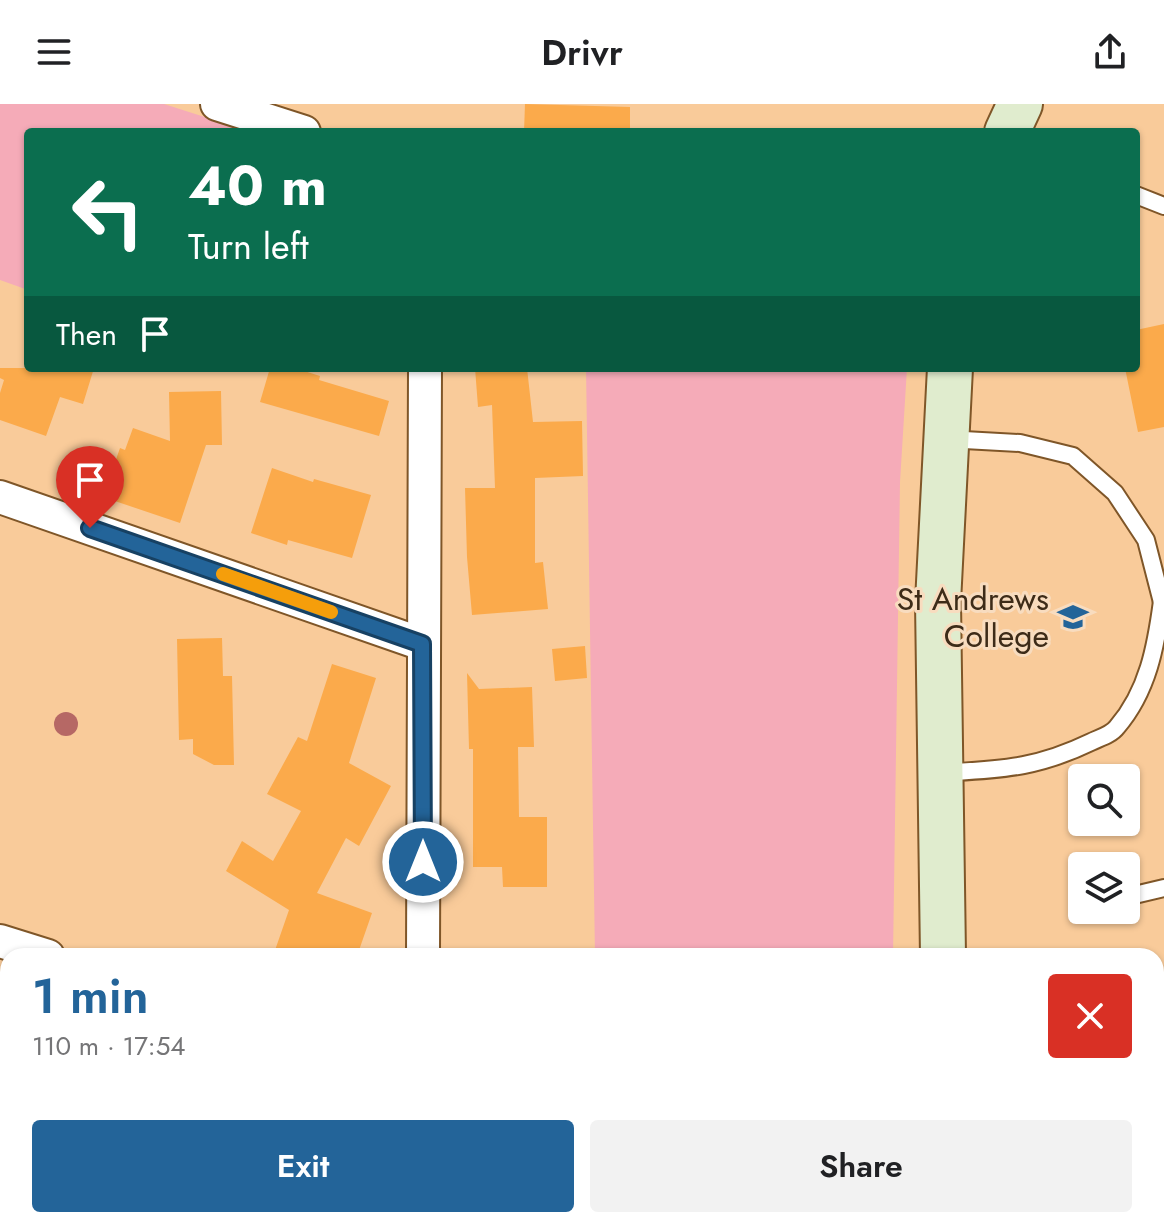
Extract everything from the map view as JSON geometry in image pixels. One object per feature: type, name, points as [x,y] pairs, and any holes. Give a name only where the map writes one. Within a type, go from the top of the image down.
[{"type":"main road","points":[[1009,128],[1020,104]]},
{"type":"main road","points":[[943,948],[938,602],[950,372]]},
{"type":"street","points":[[217,104],[292,128]]},
{"type":"street","points":[[423,948],[425,372]]},
{"type":"street","points":[[0,497],[422,644]]},
{"type":"street","points":[[0,941],[22,948]]},
{"type":"lane","points":[[1140,197],[1164,206]]},
{"type":"lane","points":[[940,773],[1018,768],[1060,757],[1116,730],[1143,687],[1157,642],[1163,606],[1146,540],[1115,493],[1073,456],[1020,443],[946,439]]},
{"type":"lane","points":[[1140,894],[1164,888]]},
{"type":"shaded area","points":[[0,104],[164,104],[239,128],[24,128],[24,289],[0,280]]},
{"type":"shaded area","points":[[586,372],[907,372],[900,482],[893,948],[595,948]]},
{"type":"building","points":[[525,104],[630,107],[630,128],[524,128]]},
{"type":"building","points":[[1164,324],[1164,427],[1138,432],[1126,372],[1140,372],[1140,329]]},
{"type":"building","points":[[0,368],[24,368],[24,372],[93,372],[83,404],[60,397],[46,436],[0,420],[0,393],[4,380],[0,378]]},
{"type":"building","points":[[269,372],[308,372],[320,376],[319,380],[389,401],[379,436],[260,402]]},
{"type":"building","points":[[475,372],[527,372],[533,422],[582,421],[583,476],[535,478],[535,563],[543,562],[548,609],[472,615],[465,488],[495,488],[492,405],[478,407]]},
{"type":"building","points":[[221,391],[222,445],[206,445],[180,523],[103,497],[120,448],[125,450],[133,428],[170,441],[169,392]]},
{"type":"building","points":[[272,468],[313,482],[314,479],[371,495],[352,558],[288,540],[287,545],[251,533]]},
{"type":"building","points":[[222,638],[223,676],[232,676],[234,765],[214,765],[193,754],[193,739],[179,740],[177,639]]},
{"type":"building","points":[[585,646],[587,678],[555,681],[552,649]]},
{"type":"building","points":[[332,664],[376,678],[349,763],[391,786],[359,846],[346,838],[317,893],[372,913],[360,948],[276,948],[289,910],[226,871],[242,841],[273,861],[301,811],[267,794],[298,737],[307,741]]},
{"type":"building","points":[[467,673],[479,689],[532,687],[534,747],[518,747],[519,817],[547,817],[547,887],[503,887],[502,867],[473,867],[473,749],[469,749]]},
{"type":"slow traffic","points":[[223,574],[331,612]]},
{"type":"place","name":"St Andrews College","points":[[1073,617]]},
{"type":"route","points":[[90,528],[422,644],[423,862]]}]
